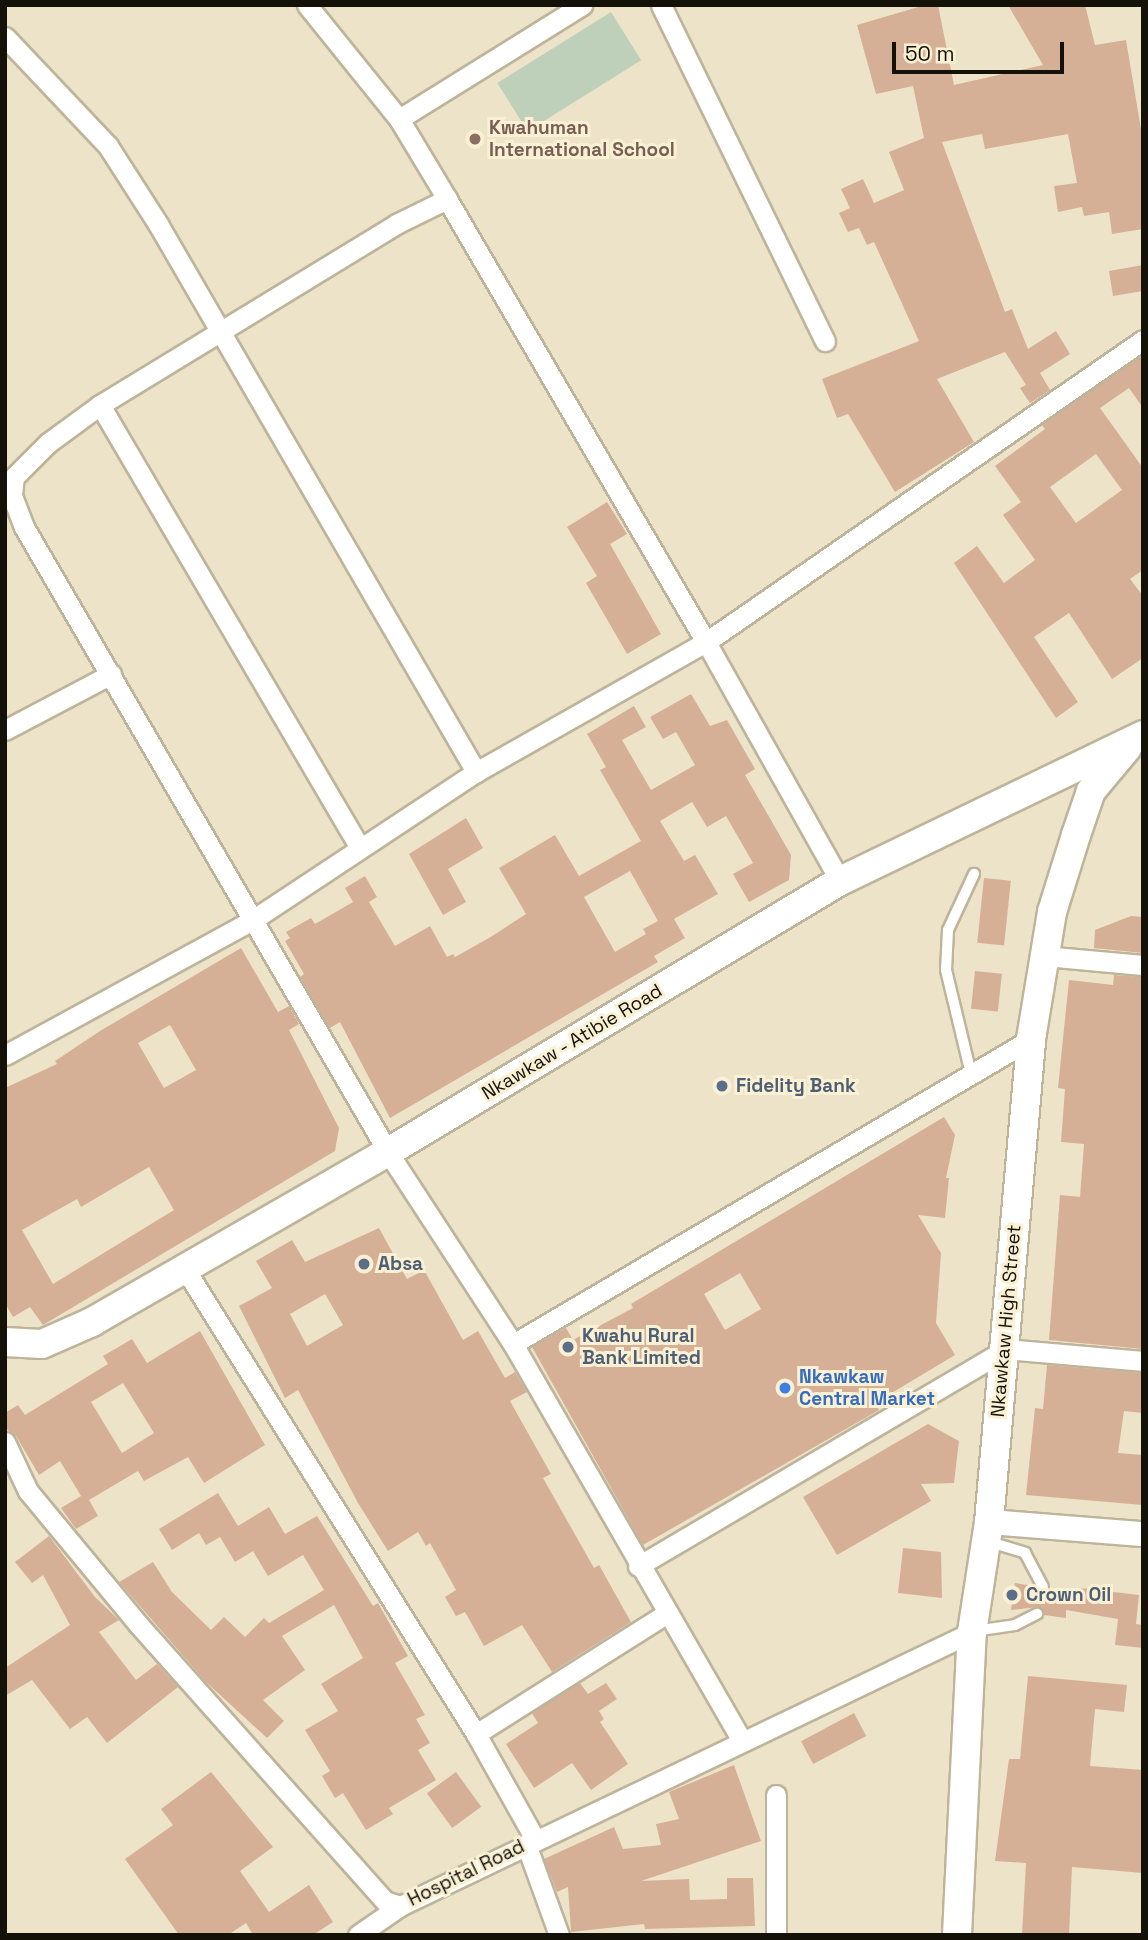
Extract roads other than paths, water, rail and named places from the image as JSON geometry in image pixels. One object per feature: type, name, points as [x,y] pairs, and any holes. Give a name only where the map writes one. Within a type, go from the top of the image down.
[{"type":"main road","name":"Nkawkaw - Atibie Road","points":[[7,1349],[42,1344],[68,1333],[185,1269],[388,1152],[840,881],[1143,735]]},
{"type":"main road","name":"Nkawkaw High Street","points":[[957,1935],[972,1632],[988,1531],[1031,1039],[1052,912],[1091,792],[1115,758],[1143,735]]},
{"type":"street","points":[[307,5],[399,118],[706,642],[840,881]]},
{"type":"street","points":[[399,118],[582,5]]},
{"type":"street","points":[[661,5],[825,341]]},
{"type":"street","points":[[5,37],[108,146],[220,331],[476,772]]},
{"type":"street","points":[[447,199],[396,224],[100,405],[48,443],[14,477],[10,504],[388,1152],[513,1344],[638,1566],[741,1739]]},
{"type":"street","points":[[5,1055],[254,919],[476,772],[706,642],[1143,340]]},
{"type":"street","points":[[100,405],[360,848]]},
{"type":"street","points":[[5,730],[111,674]]},
{"type":"street","points":[[1044,956],[1143,965]]},
{"type":"street","points":[[513,1344],[1031,1039]]},
{"type":"street","points":[[185,1269],[476,1734],[531,1841],[559,1935]]},
{"type":"street","points":[[638,1566],[1006,1349],[1143,1361]]},
{"type":"street","name":"Hospital Road","points":[[5,1442],[28,1491],[138,1624],[385,1901],[400,1906],[741,1739],[972,1632]]},
{"type":"street","points":[[988,1531],[1143,1534]]},
{"type":"street","points":[[476,1734],[666,1614]]},
{"type":"street","points":[[776,1795],[776,1935]]},
{"type":"street","points":[[358,1935],[400,1906]]},
{"type":"lane","points":[[971,1074],[946,970],[948,930],[974,874]]},
{"type":"lane","points":[[988,1531],[1025,1553],[1042,1587]]},
{"type":"lane","points":[[972,1632],[1015,1625],[1037,1614]]},
{"type":"place","name":"Kwahuman International School","points":[[475,139]]},
{"type":"place","name":"Fidelity Bank","points":[[722,1086]]},
{"type":"place","name":"Absa","points":[[364,1264]]},
{"type":"place","name":"Kwahu Rural Bank Limited","points":[[568,1347]]},
{"type":"place","name":"Nkawkaw Central Market","points":[[785,1388]]},
{"type":"place","name":"Crown Oil","points":[[1012,1595]]}]
